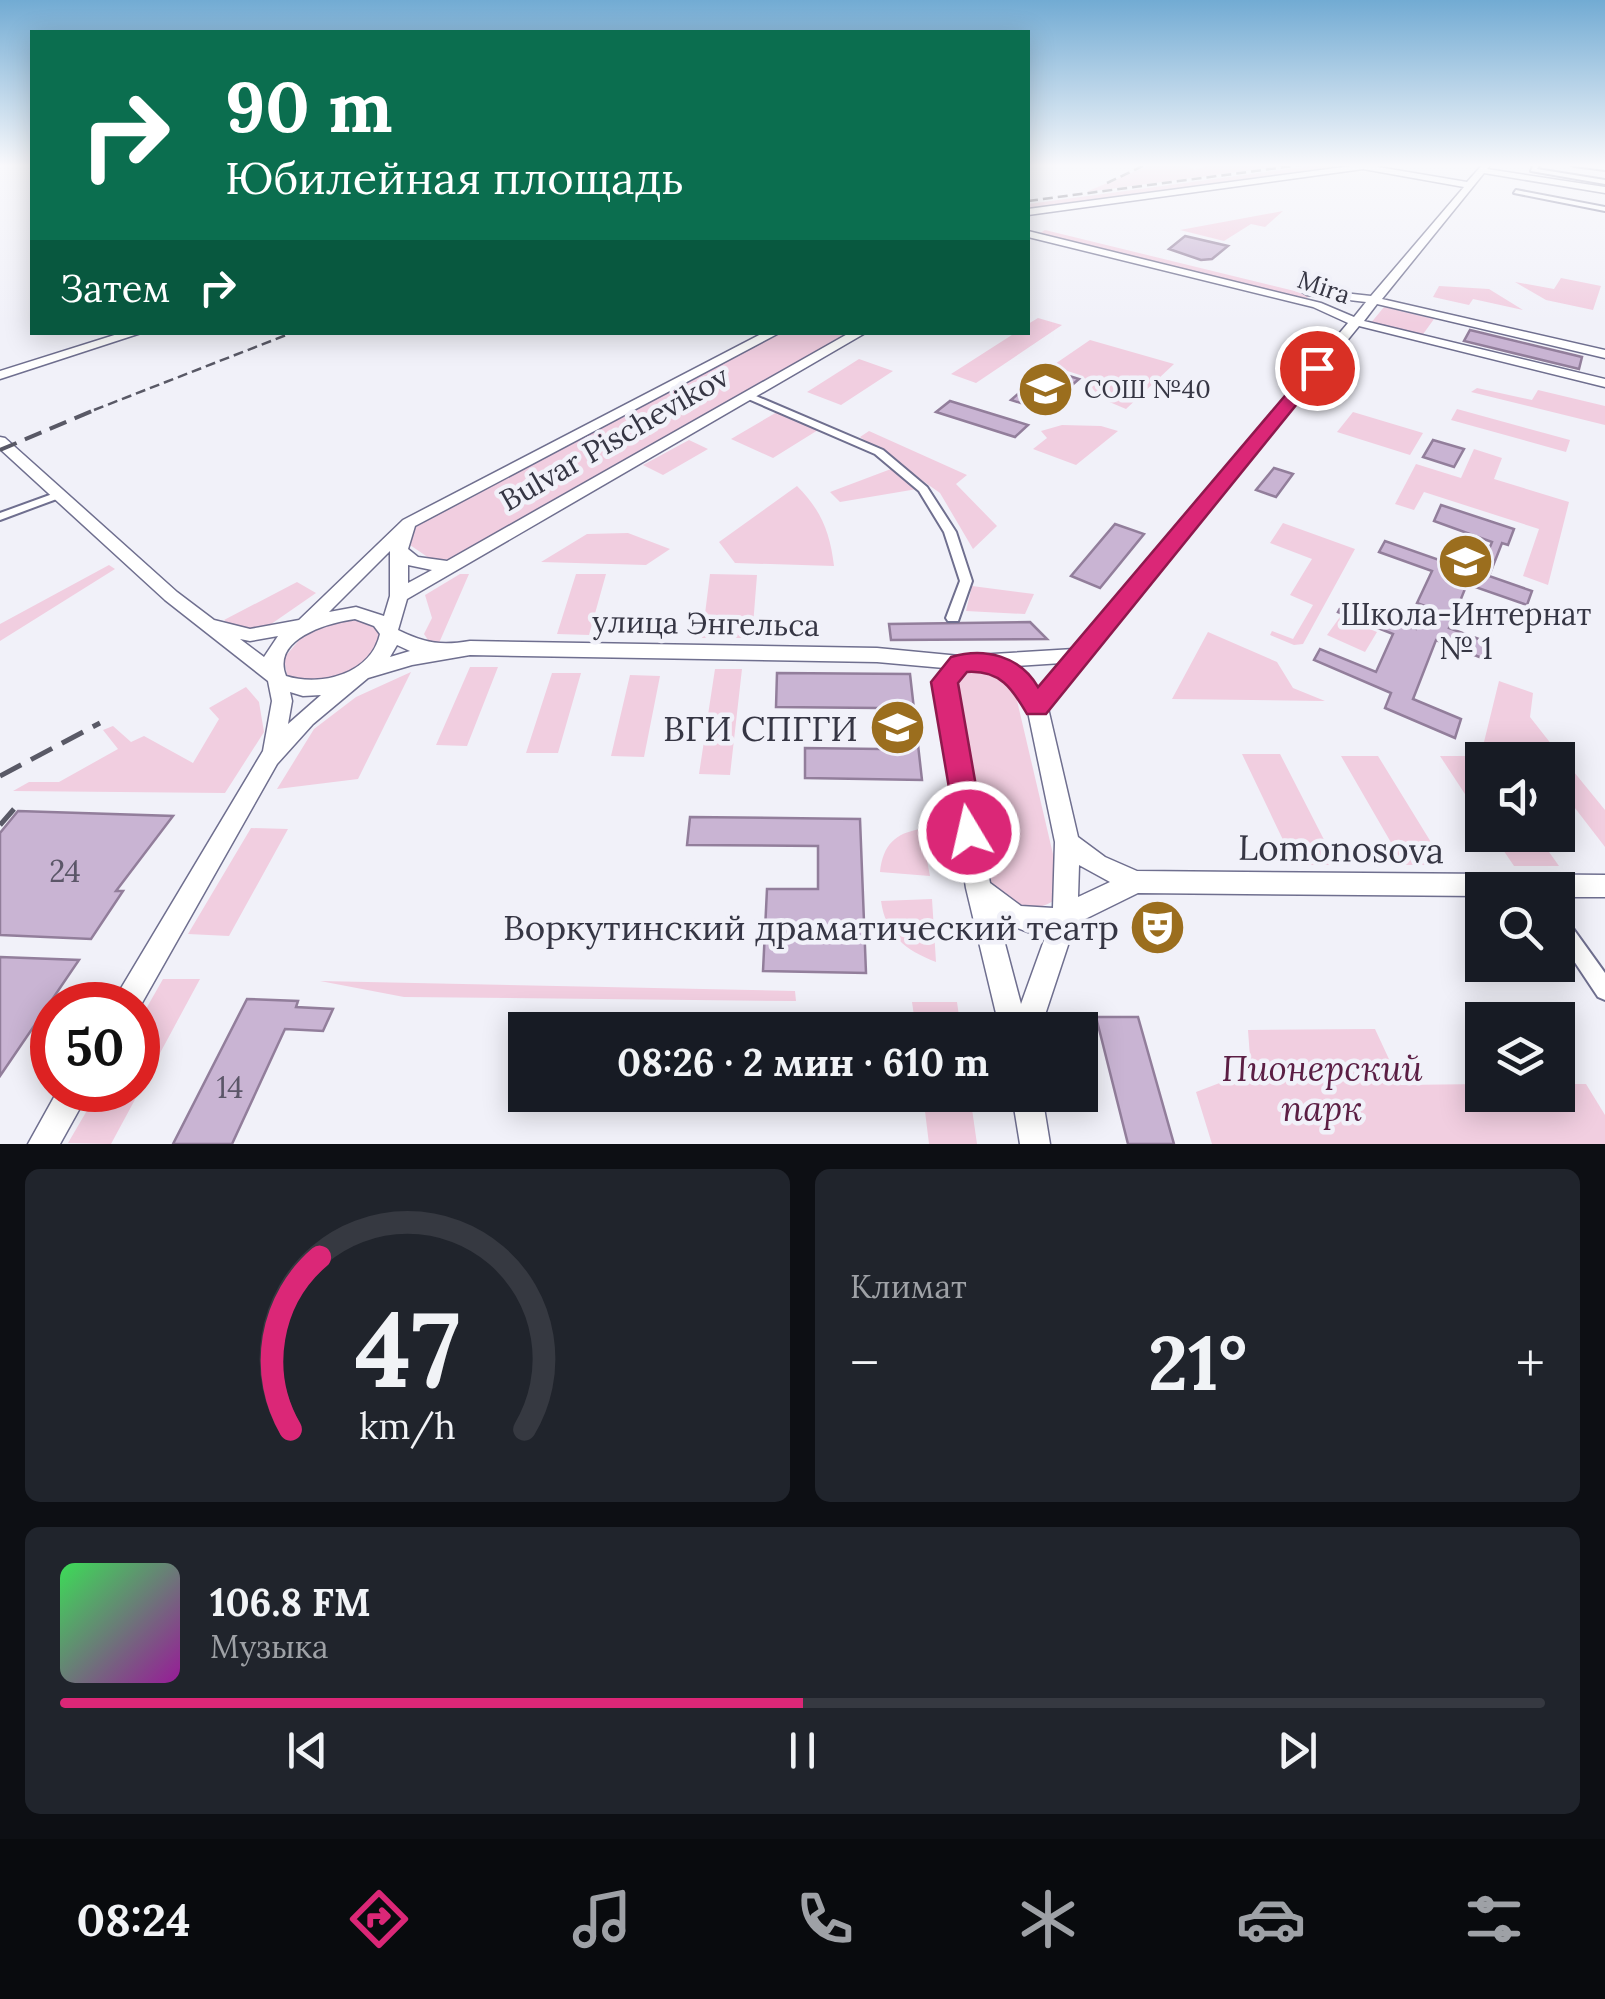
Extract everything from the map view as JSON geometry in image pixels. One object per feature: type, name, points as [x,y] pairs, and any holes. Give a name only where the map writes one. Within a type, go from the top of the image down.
[{"type":"main road","points":[[1036,707],[1443,217]]},
{"type":"main road","name":"Mira","points":[[1031,232],[1326,296],[1373,300],[1605,354]]},
{"type":"main road","name":"Mira","points":[[1031,232],[1316,305],[1355,322],[1605,383]]},
{"type":"main road","points":[[0,375],[128,335]]},
{"type":"main road","name":"Bulvar Pischevikov","points":[[269,758],[280,719],[273,666],[281,647],[409,523],[769,335]]},
{"type":"main road","name":"Bulvar Pischevikov","points":[[399,596],[855,335]]},
{"type":"main road","points":[[0,440],[206,624],[276,678],[304,690],[340,685],[363,674]]},
{"type":"main road","points":[[138,982],[269,758],[306,718],[386,652],[399,596],[399,550],[409,523]]},
{"type":"main road","points":[[399,550],[413,561],[449,567]]},
{"type":"main road","points":[[206,624],[250,635],[356,613],[382,620],[390,631]]},
{"type":"main road","name":"улица Энгельса","points":[[390,631],[420,648],[452,650],[923,658],[960,663],[1081,654]]},
{"type":"main road","name":"улица Энгельса","points":[[363,674],[452,650]]},
{"type":"main road","points":[[923,658],[944,682],[978,888],[1009,1012]]},
{"type":"main road","points":[[992,661],[1020,679],[1036,707],[1067,842],[1065,916],[1032,1012]]},
{"type":"main road","points":[[944,682],[960,663]]},
{"type":"main road","name":"Lomonosova","points":[[1067,842],[1096,866],[1136,882],[1465,887]]},
{"type":"main road","name":"Lomonosova","points":[[1065,916],[1136,882]]},
{"type":"main road","name":"Lomonosova","points":[[1575,887],[1605,886]]},
{"type":"main road","points":[[978,888],[1000,911],[1026,922],[1048,922],[1065,916]]},
{"type":"main road","points":[[43,1144],[62,1112]]},
{"type":"main road","points":[[1029,1112],[1035,1144]]},
{"type":"street","points":[[749,396],[866,445],[923,489],[950,532],[966,581],[953,618]]},
{"type":"street","points":[[0,517],[58,495]]},
{"type":"street","points":[[1575,947],[1605,990]]},
{"type":"green space","points":[[1248,217],[1276,217],[1265,227],[1251,224],[1224,241],[1180,230]]},
{"type":"green space","points":[[1045,230],[1311,295],[1304,300],[1037,235]]},
{"type":"green space","points":[[1561,278],[1601,286],[1593,310],[1546,300],[1515,282],[1554,289]]},
{"type":"green space","points":[[1439,286],[1489,289],[1523,310],[1473,299],[1469,305],[1433,297]]},
{"type":"green space","points":[[1384,307],[1434,319],[1421,337],[1370,324]]},
{"type":"green space","points":[[1038,318],[1062,325],[976,383],[951,374],[1012,335],[1030,335],[1030,323]]},
{"type":"green space","points":[[777,335],[853,335],[455,559],[432,560],[407,543],[417,525]]},
{"type":"green space","points":[[1090,340],[1174,364],[1126,409],[1100,398],[1083,376],[1052,366]]},
{"type":"green space","points":[[859,359],[893,371],[841,405],[807,392]]},
{"type":"green space","points":[[1477,388],[1532,400],[1538,390],[1605,406],[1605,425],[1471,392]]},
{"type":"green space","points":[[1457,409],[1570,440],[1566,452],[1451,420]]},
{"type":"green space","points":[[777,412],[818,430],[773,458],[731,439]]},
{"type":"green space","points":[[1353,412],[1423,433],[1410,455],[1337,432]]},
{"type":"green space","points":[[1062,425],[1101,426],[1118,431],[1076,465],[1033,449],[1047,438],[1041,431]]},
{"type":"green space","points":[[869,431],[967,475],[956,484],[997,526],[973,549],[940,493],[860,437]]},
{"type":"green space","points":[[689,440],[708,449],[663,475],[643,465]]},
{"type":"green space","points":[[1474,449],[1502,458],[1494,479],[1569,502],[1548,585],[1523,576],[1539,529],[1424,492],[1414,510],[1395,504],[1416,464],[1461,478]]},
{"type":"green space","points":[[891,469],[917,489],[840,502],[830,492]]},
{"type":"green space","points":[[797,486],[823,522],[834,566],[735,563],[719,542]]},
{"type":"green space","points":[[1283,523],[1355,549],[1303,644],[1294,645],[1270,635],[1272,631],[1293,639],[1313,605],[1290,595],[1312,559],[1270,543]]},
{"type":"green space","points":[[628,533],[670,549],[646,565],[541,562],[587,534]]},
{"type":"green space","points":[[109,565],[115,569],[0,641],[0,624]]},
{"type":"green space","points":[[460,574],[469,574],[439,643],[430,643],[424,634],[432,618],[425,595]]},
{"type":"green space","points":[[576,574],[606,574],[589,635],[557,634]]},
{"type":"green space","points":[[710,574],[757,575],[752,638],[702,638]]},
{"type":"green space","points":[[297,582],[316,593],[264,629],[239,632],[224,620]]},
{"type":"green space","points":[[972,586],[1034,594],[1025,614],[966,611]]},
{"type":"green space","points":[[1340,617],[1377,632],[1365,652],[1327,635]]},
{"type":"green space","points":[[344,620],[369,624],[380,633],[379,646],[368,660],[330,680],[308,682],[287,675],[284,658],[306,632]]},
{"type":"green space","points":[[1208,632],[1277,662],[1293,688],[1325,701],[1172,699]]},
{"type":"green space","points":[[470,667],[498,667],[467,746],[436,745]]},
{"type":"green space","points":[[987,667],[1008,679],[1015,692],[1060,884],[1057,898],[1039,907],[1011,904],[991,883],[958,693],[966,674]]},
{"type":"green space","points":[[715,669],[742,669],[730,775],[699,774]]},
{"type":"green space","points":[[411,672],[358,779],[277,789],[314,729],[356,697]]},
{"type":"green space","points":[[552,673],[581,673],[558,753],[526,753]]},
{"type":"green space","points":[[630,675],[660,676],[644,757],[611,756]]},
{"type":"green space","points":[[1499,681],[1533,693],[1530,717],[1550,742],[1484,742]]},
{"type":"green space","points":[[246,687],[259,702],[264,732],[225,793],[13,791],[29,782],[59,782],[118,749],[103,730],[113,726],[131,742],[144,736],[193,763],[219,719],[209,708]]},
{"type":"green space","points":[[1242,754],[1280,754],[1337,865],[1295,865]]},
{"type":"green space","points":[[1341,756],[1378,756],[1445,865],[1404,865]]},
{"type":"green space","points":[[1440,756],[1465,756],[1465,794]]},
{"type":"green space","points":[[1575,773],[1605,810],[1605,847],[1575,808]]},
{"type":"green space","points":[[251,828],[288,829],[229,936],[188,934]]},
{"type":"green space","points":[[921,829],[930,876],[880,872],[892,842]]},
{"type":"green space","points":[[1505,852],[1549,852],[1559,866],[1514,866]]},
{"type":"green space","points":[[932,899],[936,962],[899,940],[887,923],[881,901]]},
{"type":"green space","points":[[163,979],[200,979],[160,1053]]},
{"type":"green space","points":[[320,981],[795,991],[796,1001],[404,997]]},
{"type":"green space","points":[[912,1002],[957,1002],[958,1012],[913,1012]]},
{"type":"green space","name":"Пионерский парк","points":[[1375,1029],[1401,1085],[1465,1084],[1465,1112],[1575,1112],[1575,1084],[1586,1084],[1605,1115],[1605,1144],[1212,1144],[1196,1092],[1251,1071],[1248,1030]]},
{"type":"green space","points":[[86,1112],[128,1112],[111,1144],[68,1143]]},
{"type":"green space","points":[[925,1112],[972,1112],[977,1144],[929,1144]]},
{"type":"building","points":[[1185,236],[1228,246],[1212,259],[1201,260],[1169,249]]},
{"type":"building","points":[[1470,330],[1582,357],[1579,369],[1464,341]]},
{"type":"building","name":"СОШ №40","points":[[1047,369],[1079,379],[1043,410],[1011,400]]},
{"type":"building","points":[[950,401],[1028,425],[1015,437],[936,412]]},
{"type":"building","points":[[1433,440],[1464,449],[1454,467],[1423,457]]},
{"type":"building","points":[[1274,468],[1293,474],[1276,497],[1256,490]]},
{"type":"building","points":[[1441,505],[1514,529],[1508,545],[1502,543],[1489,576],[1532,591],[1527,605],[1467,584],[1449,628],[1487,642],[1482,658],[1436,640],[1413,699],[1461,719],[1455,738],[1385,708],[1391,693],[1314,660],[1320,649],[1376,672],[1393,634],[1338,612],[1344,601],[1416,629],[1425,606],[1417,603],[1432,571],[1379,552],[1385,541],[1479,574],[1492,542],[1434,521]]},
{"type":"building","points":[[1115,524],[1144,534],[1100,588],[1071,576]]},
{"type":"building","points":[[1030,622],[1047,639],[891,640],[889,624]]},
{"type":"building","name":"ВГИ СПГГИ","points":[[777,673],[910,674],[922,780],[805,778],[805,748],[880,749],[877,708],[776,707]]},
{"type":"building","points":[[18,811],[173,816],[116,891],[123,891],[91,939],[0,935],[0,833]]},
{"type":"building","points":[[690,817],[860,819],[866,973],[763,971],[767,889],[818,889],[818,846],[687,845]]},
{"type":"building","points":[[0,957],[79,960],[64,982],[30,982],[30,1032],[0,1076]]},
{"type":"building","points":[[247,999],[298,1001],[296,1007],[333,1009],[323,1031],[285,1029],[232,1144],[173,1144]]},
{"type":"building","points":[[1098,1017],[1138,1017],[1174,1144],[1128,1144]]},
{"type":"railway","points":[[98,409],[286,335]]},
{"type":"railway","points":[[0,450],[98,409]]},
{"type":"railway","points":[[0,776],[100,723]]},
{"type":"railway","points":[[0,825],[14,809]]},
{"type":"place","name":"СОШ №40","points":[[1045,389]]},
{"type":"place","name":"Школа-Интернат № 1","points":[[1466,561]]},
{"type":"place","name":"ВГИ СПГГИ","points":[[897,728]]},
{"type":"place","name":"Воркутинский драматический театр","points":[[1158,927]]},
{"type":"route","points":[[969,832],[944,682],[960,663],[992,661],[1020,679],[1036,707],[1317,368]]}]
